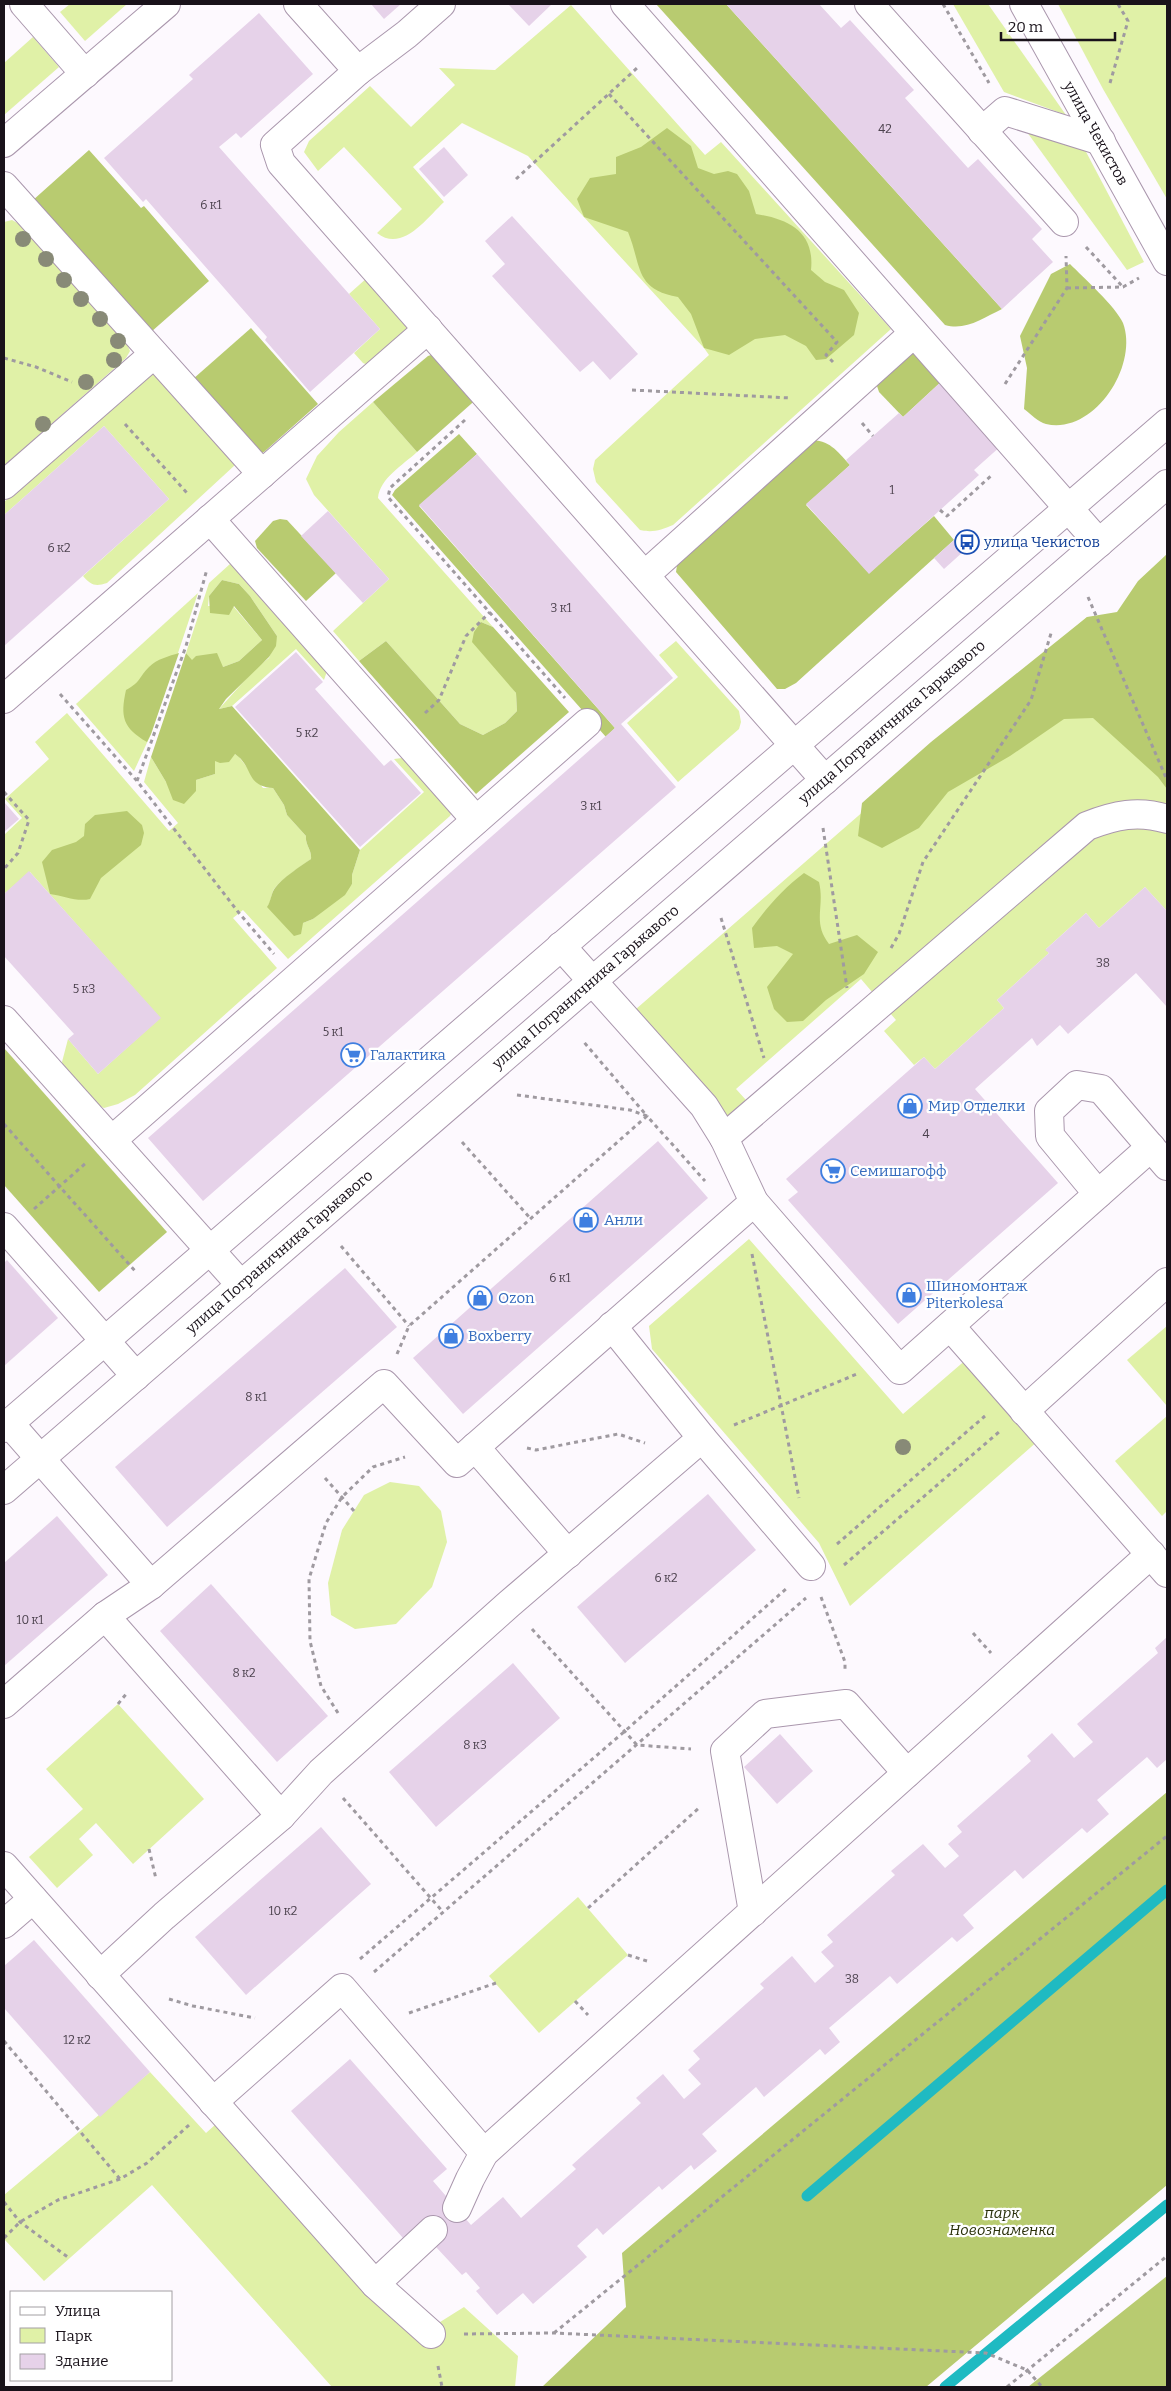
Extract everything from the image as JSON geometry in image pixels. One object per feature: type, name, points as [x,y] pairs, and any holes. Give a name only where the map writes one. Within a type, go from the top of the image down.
[{"type":"street","points":[[24,4],[84,74]]},
{"type":"street","points":[[4,143],[166,4]]},
{"type":"street","points":[[298,4],[358,71]]},
{"type":"street","points":[[441,4],[407,34],[358,71],[275,145],[281,163],[825,780]]},
{"type":"street","points":[[625,4],[1099,543]]},
{"type":"street","points":[[869,4],[1064,222]]},
{"type":"street","name":"улица Чекистов","points":[[1024,4],[1101,141],[1157,268]]},
{"type":"street","points":[[982,130],[1006,111],[1101,141]]},
{"type":"street","points":[[4,186],[262,474]]},
{"type":"street","points":[[4,699],[428,329]]},
{"type":"street","points":[[645,575],[914,333]]},
{"type":"street","points":[[4,485],[154,354]]},
{"type":"street","points":[[151,1585],[40,1458],[6,1425],[1167,423]]},
{"type":"street","name":"улица Пограничника Гарькавого","points":[[4,1490],[1167,484]]},
{"type":"street","points":[[210,519],[476,820]]},
{"type":"street","points":[[112,1140],[587,723]]},
{"type":"street","points":[[724,1138],[1087,826],[1112,816],[1152,814],[1167,819]]},
{"type":"street","points":[[561,946],[704,1106],[724,1138],[745,1209],[900,1370],[1098,1194],[1159,1157],[1101,1090],[1077,1084],[1049,1111],[1050,1136],[1098,1194]]},
{"type":"street","points":[[4,1020],[241,1285]]},
{"type":"street","points":[[473,1449],[745,1209]]},
{"type":"street","points":[[5,1232],[106,1340],[136,1376]]},
{"type":"street","points":[[1017,1402],[1167,1282]]},
{"type":"street","points":[[612,1326],[693,1447],[814,1577]]},
{"type":"street","points":[[456,2208],[484,2153],[907,1773],[1159,1564],[950,1326]]},
{"type":"street","points":[[4,1704],[105,1616],[151,1585],[384,1384],[473,1449],[568,1554]]},
{"type":"street","points":[[100,1976],[164,1916],[281,1816],[321,1772],[355,1741],[509,1604],[693,1447]]},
{"type":"street","points":[[105,1616],[281,1816]]},
{"type":"street","points":[[753,1912],[724,1751],[765,1714],[846,1704],[907,1773]]},
{"type":"street","points":[[4,1866],[375,2284],[431,2334]]},
{"type":"street","points":[[4,1924],[32,1899]]},
{"type":"street","points":[[213,2102],[298,2026],[345,1991],[484,2153]]},
{"type":"street","points":[[375,2284],[434,2230]]},
{"type":"path","points":[[943,4],[1006,111]]},
{"type":"path","points":[[1110,83],[1128,21],[1118,4]]},
{"type":"path","points":[[516,179],[642,63]]},
{"type":"path","points":[[609,94],[837,342],[826,356]]},
{"type":"path","points":[[1064,222],[1123,287]]},
{"type":"path","points":[[980,406],[1006,383],[1067,288],[1064,222]]},
{"type":"path","points":[[1067,288],[1123,287],[1157,268]]},
{"type":"path","points":[[4,358],[36,367],[69,380],[102,399],[210,519]]},
{"type":"path","points":[[632,390],[840,400]]},
{"type":"path","points":[[489,398],[387,492],[388,498],[587,723]]},
{"type":"path","points":[[940,510],[947,516],[985,482]]},
{"type":"path","points":[[137,782],[186,646],[207,572]]},
{"type":"path","points":[[1088,596],[1167,780]]},
{"type":"path","points":[[439,700],[466,636],[490,612]]},
{"type":"path","points":[[889,951],[899,934],[923,862],[1031,700],[1052,630]]},
{"type":"path","points":[[73,708],[137,782],[239,913],[295,979]]},
{"type":"path","points":[[4,792],[29,820],[18,853],[4,869]]},
{"type":"path","points":[[823,828],[847,992]]},
{"type":"path","points":[[721,918],[775,1094]]},
{"type":"path","points":[[582,1041],[647,1116],[745,1209]]},
{"type":"path","points":[[517,1095],[630,1110],[647,1116]]},
{"type":"path","points":[[384,1384],[409,1326],[647,1116]]},
{"type":"path","points":[[4,1124],[129,1264]]},
{"type":"path","points":[[462,1142],[530,1218]]},
{"type":"path","points":[[60,1186],[88,1162]]},
{"type":"path","points":[[341,1246],[409,1326]]},
{"type":"path","points":[[751,1246],[799,1500]]},
{"type":"path","points":[[732,1426],[860,1373]]},
{"type":"path","points":[[840,1569],[1017,1402]]},
{"type":"path","points":[[345,1991],[349,1969],[431,1897],[625,1731],[814,1577],[1017,1402]]},
{"type":"path","points":[[355,1741],[321,1686],[310,1641],[309,1578],[326,1523],[342,1497],[373,1467],[410,1456],[473,1449],[536,1450],[618,1434],[693,1447]]},
{"type":"path","points":[[302,1454],[354,1511]]},
{"type":"path","points":[[814,1577],[845,1662],[846,1704]]},
{"type":"path","points":[[345,1991],[443,1912],[637,1745],[814,1577]]},
{"type":"path","points":[[509,1604],[637,1745],[724,1751]]},
{"type":"path","points":[[321,1772],[443,1912]]},
{"type":"path","points":[[588,1908],[729,1781]]},
{"type":"path","points":[[554,2333],[1167,1836]]},
{"type":"path","points":[[374,2025],[496,1983]]},
{"type":"path","points":[[165,1997],[193,2006],[298,2026]]},
{"type":"path","points":[[4,2041],[120,2178]]},
{"type":"path","points":[[4,2238],[20,2222],[58,2200],[120,2178],[147,2163],[213,2102]]},
{"type":"path","points":[[4,2202],[20,2222],[69,2258]]},
{"type":"path","points":[[1007,2387],[1167,2256]]},
{"type":"path","points":[[431,2334],[554,2333],[986,2353],[1027,2370],[1042,2387]]},
{"type":"green space","points":[[70,4],[127,4],[85,41],[60,12]]},
{"type":"green space","points":[[656,4],[726,4],[1002,309],[967,325],[945,325]]},
{"type":"green space","points":[[953,4],[988,4],[1066,115],[1004,92]]},
{"type":"green space","points":[[1058,4],[1167,4],[1167,199],[1103,89]]},
{"type":"green space","points":[[571,5],[705,155],[721,142],[891,329],[673,525],[657,530],[640,530],[596,482],[593,469],[595,460],[709,355],[528,156],[462,123],[413,167],[444,202],[421,225],[404,236],[395,239],[386,238],[377,233],[402,209],[344,147],[318,171],[304,152],[309,141],[370,86],[411,127],[455,85],[439,68],[495,70]]},
{"type":"green space","points":[[33,37],[59,67],[4,115],[4,63]]},
{"type":"green space","points":[[667,128],[691,146],[698,168],[714,174],[728,171],[737,174],[749,191],[756,214],[779,220],[797,230],[809,246],[811,270],[825,282],[844,290],[859,313],[854,335],[826,359],[816,360],[806,346],[785,335],[755,339],[729,355],[704,348],[691,314],[678,297],[664,293],[647,282],[638,265],[628,232],[584,217],[577,199],[590,178],[616,174],[616,157],[641,147]]},
{"type":"green space","points":[[1024,128],[1084,148],[1144,262],[1127,270]]},
{"type":"green space","points":[[89,150],[141,208],[144,206],[209,281],[151,332],[32,201]]},
{"type":"green space","points":[[12,220],[21,225],[127,344],[130,351],[126,358],[4,466],[4,222]]},
{"type":"green space","points":[[1070,264],[1099,292],[1119,316],[1123,323],[1126,340],[1124,358],[1118,377],[1108,394],[1096,408],[1081,419],[1064,425],[1046,424],[1037,420],[1024,409],[1027,368],[1020,336],[1051,274]]},
{"type":"green space","points":[[368,277],[411,327],[370,366],[363,363],[354,353],[380,329],[349,294]]},
{"type":"green space","points":[[251,328],[318,404],[264,452],[257,455],[193,379]]},
{"type":"green space","points":[[910,352],[924,356],[943,380],[903,417],[879,392],[876,383]]},
{"type":"green space","points":[[437,353],[480,396],[417,452],[373,402],[428,356]]},
{"type":"green space","points":[[152,371],[235,465],[107,583],[94,584],[83,576],[169,499],[104,426],[4,515],[4,502]]},
{"type":"green space","points":[[373,402],[417,452],[388,478],[383,484],[378,498],[493,627],[481,622],[507,681],[516,693],[517,711],[505,723],[483,735],[460,724],[386,641],[359,661],[333,631],[389,579],[314,495],[306,479],[317,456],[339,432]]},
{"type":"green space","points":[[459,434],[477,454],[419,506],[615,728],[606,737],[392,495],[395,490]]},
{"type":"green space","points":[[809,440],[828,444],[850,465],[806,505],[869,573],[934,516],[954,540],[796,683],[785,689],[777,689],[676,572],[678,559]]},
{"type":"green space","points":[[287,520],[336,573],[306,601],[257,548],[255,541],[273,521]]},
{"type":"green space","points":[[1167,554],[1167,789],[1158,777],[1093,718],[1064,719],[1010,756],[948,792],[919,828],[882,848],[858,836],[862,803],[931,742],[1087,617],[1117,612],[1138,581]]},
{"type":"green space","points":[[230,564],[237,566],[327,671],[324,680],[296,649],[232,706],[219,709],[256,668],[269,658],[277,636],[250,596],[239,584],[222,580],[209,596],[208,606],[233,606],[262,640],[239,661],[223,667],[191,660],[186,653],[209,583]]},
{"type":"green space","points":[[222,580],[239,584],[250,596],[277,636],[276,646],[269,657],[226,699],[219,709],[232,706],[360,850],[352,875],[352,884],[345,895],[313,919],[303,923],[301,934],[294,936],[267,907],[278,884],[311,859],[311,856],[306,836],[287,815],[284,805],[273,788],[258,784],[241,759],[235,754],[229,762],[220,763],[215,761],[215,774],[196,780],[196,791],[184,804],[173,800],[166,782],[151,757],[186,653],[192,660],[196,656],[217,653],[223,667],[239,661],[262,640],[234,606],[229,615],[210,613],[209,596]]},
{"type":"green space","points":[[198,593],[151,734],[134,771],[76,704]]},
{"type":"green space","points":[[1087,617],[1167,773],[1167,911],[1145,887],[1099,928],[1086,913],[1046,949],[1049,953],[997,1000],[1004,1008],[935,1069],[924,1057],[914,1065],[884,1031],[896,1020],[861,979],[736,1089],[746,1100],[728,1116],[636,1009]]},
{"type":"green space","points":[[481,622],[493,627],[569,712],[476,794],[359,661],[386,641],[460,724],[483,735],[505,723],[517,711],[516,693],[472,642],[474,632]]},
{"type":"green space","points":[[676,641],[739,711],[741,722],[739,729],[678,782],[627,723],[678,677],[659,655]]},
{"type":"green space","points":[[179,653],[147,742],[133,732],[125,721],[123,708],[126,690],[137,682],[152,664]]},
{"type":"green space","points":[[67,713],[169,831],[178,823],[144,782],[151,757],[166,782],[196,780],[215,774],[215,760],[235,754],[239,757],[263,788],[273,788],[284,805],[287,815],[306,836],[311,859],[275,887],[268,906],[303,923],[313,919],[352,884],[352,875],[360,850],[424,792],[394,759],[402,758],[412,761],[453,810],[450,816],[288,959],[243,910],[233,918],[277,968],[135,1095],[118,1104],[104,1108],[90,1101],[65,1071],[62,1062],[68,1039],[98,1074],[160,1018],[30,872],[4,894],[4,835],[22,818],[5,799],[49,759],[35,742]]},
{"type":"green space","points":[[127,811],[142,825],[144,833],[141,845],[101,878],[90,899],[75,899],[50,894],[42,862],[52,850],[76,842],[84,836],[85,824],[95,815]]},
{"type":"green space","points":[[804,873],[819,882],[821,929],[829,944],[857,935],[878,952],[864,974],[826,1000],[803,1021],[787,1022],[774,1009],[767,987],[793,954],[777,946],[754,948],[752,928],[789,885]]},
{"type":"green space","points":[[4,1048],[167,1232],[99,1292],[4,1185]]},
{"type":"green space","points":[[749,1239],[903,1414],[968,1358],[1039,1440],[850,1606],[819,1543],[652,1349],[649,1326]]},
{"type":"green space","points":[[1167,1326],[1167,1406],[1127,1360]]},
{"type":"green space","points":[[1167,1416],[1167,1511],[1162,1516],[1115,1461]]},
{"type":"green space","points":[[390,1482],[419,1486],[441,1511],[447,1542],[432,1587],[396,1624],[355,1629],[331,1615],[328,1583],[342,1530],[364,1495]]},
{"type":"green space","points":[[118,1704],[204,1799],[133,1864],[96,1823],[79,1839],[93,1855],[57,1888],[29,1857],[83,1809],[46,1769]]},
{"type":"green space","name":"парк Новознаменка","points":[[1167,1792],[1167,2185],[926,2387],[542,2387],[626,2307],[622,2253]]},
{"type":"green space","points":[[578,1897],[628,1955],[539,2033],[489,1976]]},
{"type":"green space","points":[[150,2072],[206,2133],[225,2116],[421,2334],[464,2307],[518,2356],[515,2387],[332,2387],[152,2185],[44,2281],[4,2239],[4,2195]]},
{"type":"green space","points":[[1167,2276],[1167,2387],[1028,2387]]},
{"type":"building","points":[[371,4],[401,4],[384,19]]},
{"type":"building","points":[[508,4],[552,4],[529,26]]},
{"type":"building","points":[[726,4],[819,4],[841,28],[850,20],[914,90],[905,98],[968,168],[978,159],[1042,229],[1032,239],[1053,262],[1002,309]]},
{"type":"building","points":[[259,13],[313,74],[241,138],[236,133],[219,147],[380,329],[310,392],[265,340],[267,337],[146,199],[143,202],[104,158],[193,79],[189,75]]},
{"type":"building","points":[[444,147],[468,175],[444,197],[419,169]]},
{"type":"building","points":[[512,216],[638,354],[610,380],[593,361],[580,372],[492,276],[505,264],[485,241]]},
{"type":"building","points":[[943,380],[1002,445],[974,470],[979,475],[869,574],[806,504],[850,465],[846,460],[899,413],[903,417]]},
{"type":"building","points":[[104,426],[169,499],[4,646],[4,515]]},
{"type":"building","points":[[477,454],[673,678],[621,724],[676,787],[203,1201],[148,1138],[615,728],[419,505]]},
{"type":"building","points":[[328,511],[389,579],[363,603],[301,536]]},
{"type":"building","points":[[954,540],[964,551],[944,569],[934,558]]},
{"type":"building","points":[[296,652],[323,682],[315,689],[384,766],[391,760],[421,793],[360,847],[235,707]]},
{"type":"building","points":[[4,802],[19,819],[4,832]]},
{"type":"building","points":[[29,871],[161,1018],[98,1074],[68,1039],[74,1034],[4,956],[4,894]]},
{"type":"building","points":[[1145,887],[1167,911],[1167,1007],[1136,973],[1068,1034],[1060,1025],[1037,1046],[1032,1038],[975,1089],[1058,1183],[898,1324],[788,1200],[798,1192],[786,1179],[924,1057],[935,1069],[1004,1008],[997,1000],[1049,953],[1045,950],[1086,913],[1099,928]]},
{"type":"building","points":[[658,1141],[708,1198],[463,1414],[413,1358]]},
{"type":"building","points":[[7,1260],[58,1318],[4,1366],[4,1263]]},
{"type":"building","points":[[345,1268],[397,1327],[167,1527],[115,1467]]},
{"type":"building","points":[[708,1494],[756,1550],[625,1663],[577,1607]]},
{"type":"building","points":[[57,1516],[108,1575],[4,1666],[4,1563]]},
{"type":"building","points":[[211,1584],[328,1716],[277,1762],[160,1631]]},
{"type":"building","points":[[1167,1637],[1167,1759],[1157,1768],[1147,1757],[1097,1800],[1109,1814],[1087,1833],[1082,1828],[1023,1879],[1015,1870],[963,1915],[974,1928],[957,1942],[952,1937],[897,1984],[890,1976],[829,2028],[840,2042],[825,2055],[820,2049],[764,2097],[756,2087],[702,2134],[717,2151],[694,2170],[691,2165],[662,2190],[659,2186],[603,2235],[597,2228],[577,2246],[587,2257],[533,2304],[523,2293],[497,2315],[476,2291],[480,2288],[466,2272],[462,2275],[436,2247],[443,2241],[425,2219],[403,2238],[291,2111],[350,2059],[447,2169],[433,2181],[471,2225],[503,2197],[521,2218],[576,2169],[572,2165],[641,2103],[636,2098],[663,2074],[684,2099],[701,2084],[688,2070],[700,2059],[693,2051],[764,1988],[760,1984],[792,1956],[815,1983],[834,1966],[821,1952],[833,1942],[827,1935],[895,1875],[891,1871],[923,1844],[945,1868],[959,1856],[948,1844],[962,1832],[957,1826],[1031,1761],[1027,1756],[1052,1733],[1074,1758],[1093,1742],[1077,1724],[1158,1653],[1155,1648]]},
{"type":"building","points":[[513,1663],[560,1718],[436,1827],[389,1772]]},
{"type":"building","points":[[780,1734],[813,1771],[777,1804],[744,1767]]},
{"type":"building","points":[[321,1827],[371,1884],[246,1995],[195,1937]]},
{"type":"building","points":[[34,1940],[150,2072],[100,2117],[4,2008],[4,1966]]},
{"type":"waterway","points":[[807,2196],[1167,1890]]},
{"type":"waterway","points":[[945,2387],[1167,2205]]},
{"type":"place","name":"улица Чекистов","points":[[967,542]]},
{"type":"place","name":"Галактика","points":[[353,1055]]},
{"type":"place","name":"Мир Отделки","points":[[910,1106]]},
{"type":"place","name":"Семишагофф","points":[[833,1171]]},
{"type":"place","name":"Анли","points":[[586,1220]]},
{"type":"place","name":"Шиномонтаж Piterkolesa","points":[[909,1295]]},
{"type":"place","name":"Ozon","points":[[480,1298]]},
{"type":"place","name":"Boxberry","points":[[451,1336]]}]
